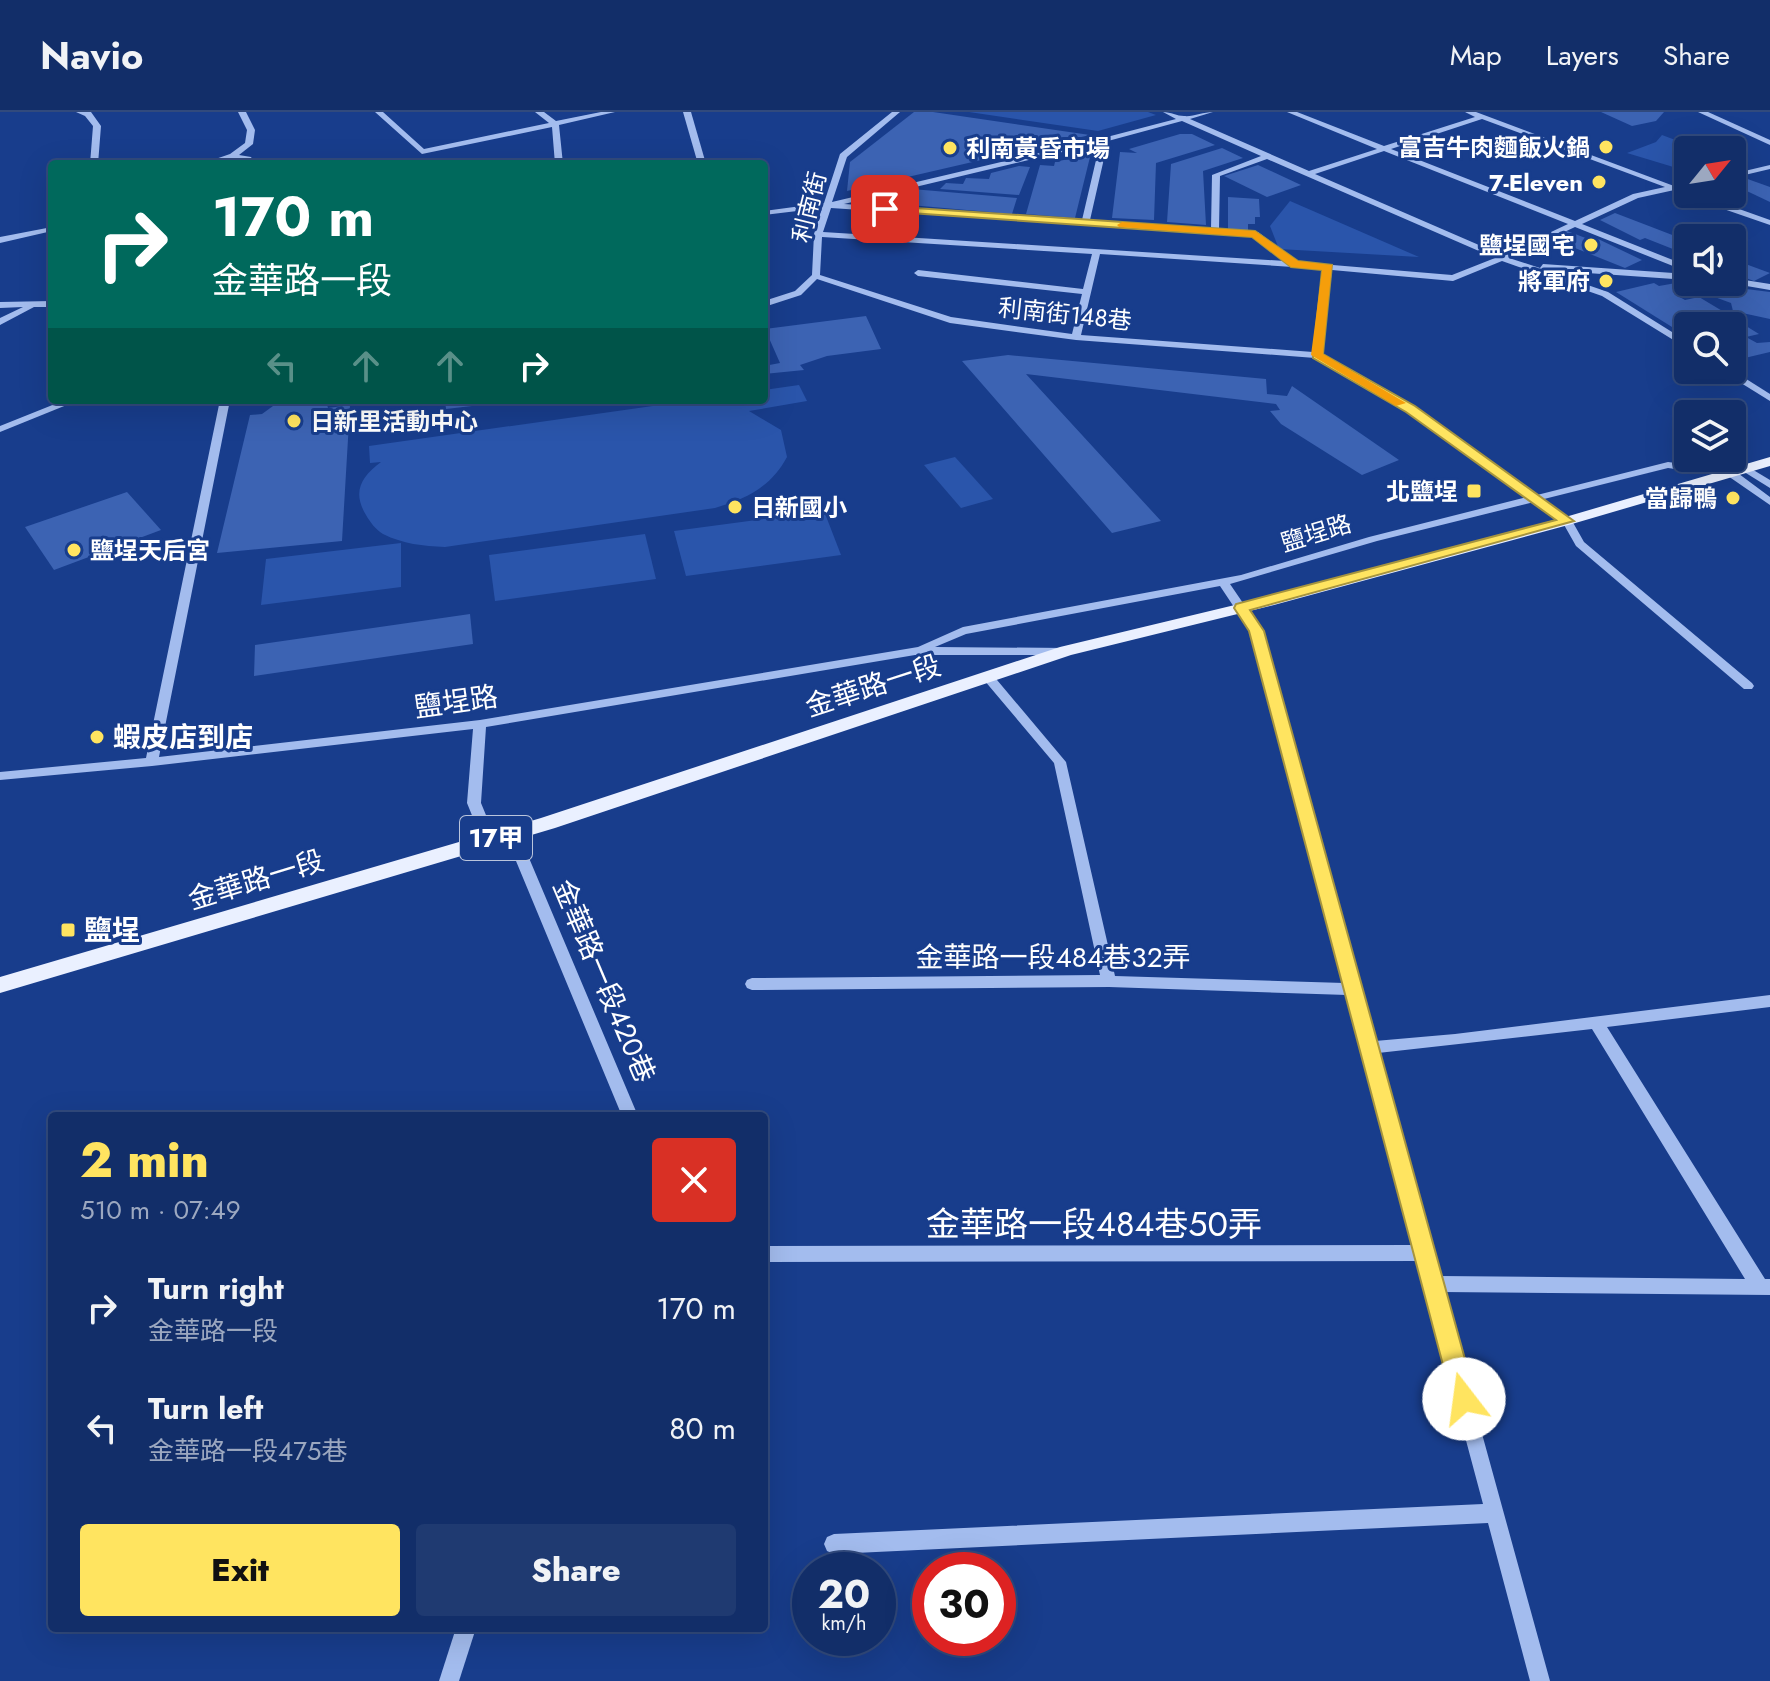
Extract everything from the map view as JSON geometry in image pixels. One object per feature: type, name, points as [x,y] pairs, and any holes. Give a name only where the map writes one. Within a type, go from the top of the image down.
[{"type":"main road","name":"金華路一段","points":[[1746,468],[1770,461]]},
{"type":"main road","name":"金華路一段","points":[[0,985],[489,840],[1066,651],[1567,521],[1735,472]]},
{"type":"street","points":[[80,112],[88,114],[97,126],[94,160]]},
{"type":"street","points":[[219,160],[233,156],[249,144],[251,130],[242,112]]},
{"type":"street","points":[[379,112],[422,152],[422,160]]},
{"type":"street","points":[[539,112],[555,124],[559,160]]},
{"type":"street","points":[[422,152],[611,112]]},
{"type":"street","points":[[687,112],[701,160]]},
{"type":"street","name":"利南街","points":[[768,303],[798,293],[816,276],[818,234],[843,156],[896,112]]},
{"type":"street","points":[[1167,112],[1502,258],[1605,294],[1674,337]]},
{"type":"street","points":[[768,212],[828,205],[1105,140],[1209,112]]},
{"type":"street","points":[[1291,112],[1674,264]]},
{"type":"street","points":[[1469,112],[1673,188]]},
{"type":"street","points":[[1702,112],[1770,143]]},
{"type":"street","points":[[1310,173],[1482,117]]},
{"type":"street","points":[[1085,223],[1105,140]]},
{"type":"street","points":[[233,156],[249,160]]},
{"type":"street","points":[[1215,232],[1216,175],[1267,156]]},
{"type":"street","points":[[1746,173],[1770,167]]},
{"type":"street","points":[[818,234],[1096,254],[1295,264],[1453,278],[1636,196],[1673,188]]},
{"type":"street","points":[[828,205],[1255,234],[1295,264]]},
{"type":"street","points":[[1728,208],[1770,223]]},
{"type":"street","points":[[0,240],[48,230]]},
{"type":"street","points":[[1076,337],[1096,254]]},
{"type":"street","points":[[1522,265],[1674,276]]},
{"type":"street","points":[[1328,267],[1317,355],[1411,409],[1567,521],[1580,544],[1748,686]]},
{"type":"street","points":[[918,273],[1086,292]]},
{"type":"street","name":"利南街148巷","points":[[816,276],[950,320],[1076,337],[1317,355]]},
{"type":"street","points":[[1746,283],[1770,287]]},
{"type":"street","points":[[0,322],[38,303]]},
{"type":"street","points":[[0,305],[48,304]]},
{"type":"street","points":[[1746,383],[1770,398]]},
{"type":"street","points":[[0,429],[64,404]]},
{"type":"street","points":[[152,762],[224,404]]},
{"type":"street","name":"鹽埕路","points":[[915,651],[963,631],[1223,582],[1373,539],[1674,466]]},
{"type":"street","points":[[1739,472],[1770,502]]},
{"type":"street","points":[[1740,472],[1770,485]]},
{"type":"street","points":[[1223,582],[1256,631],[1540,1681]]},
{"type":"street","name":"鹽埕路","points":[[0,776],[152,762],[480,724],[915,651],[1066,651]]},
{"type":"street","points":[[988,677],[1060,762],[1109,981]]},
{"type":"street","points":[[480,724],[474,803],[489,840]]},
{"type":"street","name":"金華路一段420巷","points":[[489,840],[522,858],[628,1112]]},
{"type":"street","name":"金華路一段484巷32弄","points":[[752,984],[1109,981],[1353,989]]},
{"type":"street","points":[[1369,1048],[1770,1001]]},
{"type":"street","points":[[1596,1023],[1765,1287]]},
{"type":"street","name":"金華路一段484巷50弄","points":[[768,1254],[1424,1253]]},
{"type":"street","points":[[1433,1284],[1765,1287]]},
{"type":"street","points":[[834,1544],[1495,1513]]},
{"type":"street","points":[[449,1681],[465,1632]]},
{"type":"shaded area","points":[[969,112],[1148,112],[1156,115],[1098,131]]},
{"type":"shaded area","points":[[1662,135],[1674,140],[1674,167],[1627,153],[1656,142]]},
{"type":"shaded area","points":[[1290,201],[1419,257],[1279,249],[1270,226]]},
{"type":"shaded area","points":[[799,385],[807,401],[749,411],[781,430],[787,457],[773,476],[757,490],[715,508],[445,547],[413,544],[383,534],[369,520],[362,507],[361,486],[368,473],[381,462],[370,463],[369,446],[667,404],[768,404],[768,389]]},
{"type":"shaded area","points":[[955,457],[993,499],[961,508],[924,465]]},
{"type":"shaded area","points":[[824,511],[841,555],[686,576],[674,531]]},
{"type":"shaded area","points":[[645,534],[656,579],[495,601],[489,555]]},
{"type":"shaded area","points":[[401,543],[401,587],[261,605],[266,559]]},
{"type":"building","name":"利南黃昏市場","points":[[914,112],[933,112],[1090,135],[847,191],[850,162]]},
{"type":"building","points":[[1601,112],[1664,112],[1656,121],[1632,126]]},
{"type":"building","points":[[1180,134],[1192,134],[1215,145],[1156,163],[1154,220],[1112,218],[1120,152],[1137,153],[1129,149]]},
{"type":"building","points":[[1222,148],[1243,158],[1203,171],[1206,225],[1167,222],[1171,164]]},
{"type":"building","points":[[1071,155],[1090,157],[1075,218],[1026,214],[1040,165],[1054,166],[1055,162],[1068,159]]},
{"type":"building","points":[[1258,165],[1301,185],[1267,197],[1224,176]]},
{"type":"building","points":[[1019,166],[1030,167],[1019,195],[940,189],[946,183],[963,184],[966,178],[989,179],[991,173]]},
{"type":"building","points":[[1746,178],[1770,187],[1770,202],[1746,191]]},
{"type":"building","points":[[912,189],[1017,198],[1012,214],[876,202],[876,198],[909,195]]},
{"type":"building","points":[[1228,197],[1259,199],[1260,217],[1255,217],[1255,224],[1248,224],[1248,231],[1228,229]]},
{"type":"building","name":"鹽埕國宅","points":[[1615,213],[1674,236],[1674,249],[1645,238],[1640,240],[1600,220]]},
{"type":"building","name":"鹽埕國宅","points":[[1567,231],[1591,240],[1596,238],[1642,260],[1625,268],[1550,238]]},
{"type":"building","points":[[1746,264],[1770,273],[1754,281],[1746,278]]},
{"type":"building","points":[[1654,283],[1659,286],[1674,283],[1674,296],[1685,300],[1699,297],[1724,312],[1674,312],[1674,328],[1616,292]]},
{"type":"building","points":[[1746,289],[1770,292],[1770,319],[1733,311],[1731,303],[1712,296],[1746,296]]},
{"type":"building","points":[[866,316],[881,349],[827,356],[800,365],[804,370],[768,374],[768,365],[780,363],[768,329]]},
{"type":"building","points":[[1746,326],[1759,334],[1746,337]]},
{"type":"building","points":[[1746,337],[1757,343],[1770,342],[1770,352],[1746,358]]},
{"type":"building","points":[[1008,355],[1266,379],[1267,394],[1287,396],[1292,386],[1399,460],[1362,475],[1281,424],[1270,411],[1280,410],[1276,404],[1026,374],[1161,521],[1112,533],[962,361]]},
{"type":"building","points":[[327,404],[328,408],[350,405],[342,541],[217,553],[250,415],[262,414],[273,406]]},
{"type":"building","points":[[445,404],[490,404],[446,409]]},
{"type":"building","name":"鹽埕天后宮","points":[[127,492],[161,530],[54,570],[25,527]]},
{"type":"building","points":[[470,614],[473,644],[254,676],[255,645]]},
{"type":"slow traffic","points":[[1122,225],[1255,234],[1295,264],[1328,267],[1317,355],[1400,403]]},
{"type":"place","name":"富吉牛肉麵飯火鍋","points":[[1606,147]]},
{"type":"place","name":"利南黃昏市場","points":[[950,148]]},
{"type":"place","name":"7-Eleven","points":[[1599,182]]},
{"type":"place","name":"鹽埕國宅","points":[[1591,245]]},
{"type":"place","name":"將軍府","points":[[1606,281]]},
{"type":"place","name":"日新里活動中心","points":[[294,421]]},
{"type":"place","name":"北鹽埕","points":[[1474,491]]},
{"type":"place","name":"當歸鴨","points":[[1733,498]]},
{"type":"place","name":"日新國小","points":[[735,507]]},
{"type":"place","name":"鹽埕天后宮","points":[[74,550]]},
{"type":"place","name":"蝦皮店到店","points":[[97,737]]},
{"type":"place","name":"鹽埕","points":[[68,930]]},
{"type":"route","points":[[885,209],[1255,234],[1295,264],[1328,267],[1317,355],[1411,409],[1567,521],[1241,608],[1256,631],[1464,1399]]}]
